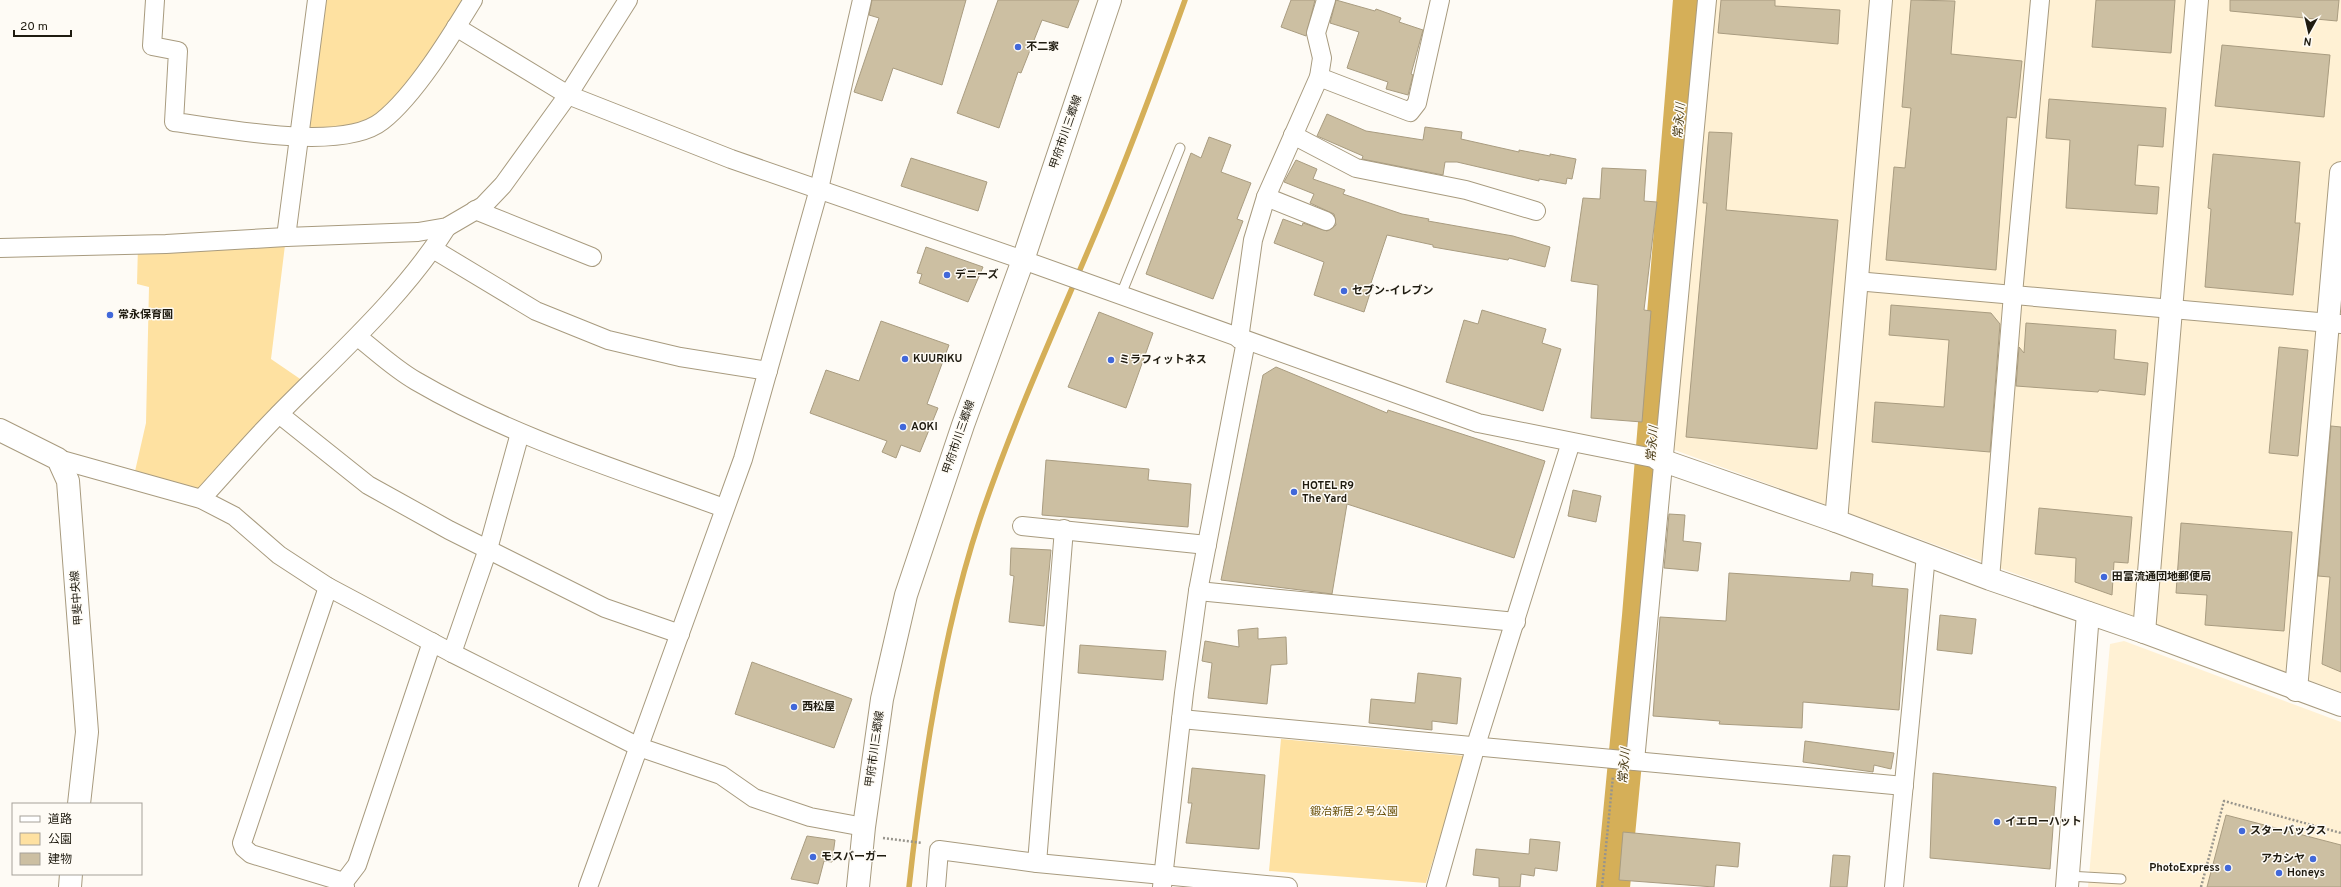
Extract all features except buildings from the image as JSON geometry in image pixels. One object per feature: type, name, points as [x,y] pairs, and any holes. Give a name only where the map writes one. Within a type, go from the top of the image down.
[{"type":"street","points":[[155,0],[152,46],[178,51],[174,122],[298,137],[336,137],[359,133],[382,121],[408,95],[456,27],[473,0]]},
{"type":"street","points":[[286,237],[317,0]]},
{"type":"street","points":[[0,248],[166,244],[286,237],[418,232],[448,227],[483,206],[503,185],[568,95],[628,0]]},
{"type":"street","points":[[588,887],[743,459],[819,189],[862,0]]},
{"type":"street","name":"甲府市川三郷線","points":[[858,887],[864,827],[882,699],[906,595],[963,425],[1023,260],[1110,0]]},
{"type":"street","points":[[1162,882],[1198,591],[1242,340],[1253,240],[1266,197],[1319,77],[1322,58],[1316,33],[1326,0]]},
{"type":"street","points":[[1319,77],[1410,112],[1417,103],[1440,0]]},
{"type":"street","points":[[1627,760],[1653,458],[1707,0]]},
{"type":"street","points":[[1836,521],[1881,0]]},
{"type":"street","points":[[1990,579],[2013,294],[2040,0]]},
{"type":"street","points":[[2144,632],[2197,0]]},
{"type":"street","points":[[456,27],[568,95],[731,159],[1023,260],[1120,297],[1478,423],[1653,458],[1836,521],[1990,579],[2144,632],[2296,690],[2341,705]]},
{"type":"street","points":[[1293,135],[1356,168],[1466,190],[1536,211]]},
{"type":"street","points":[[2296,690],[2334,324],[2341,173]]},
{"type":"street","points":[[1266,197],[1326,222]]},
{"type":"street","points":[[475,210],[592,257]]},
{"type":"street","points":[[201,499],[278,414],[358,337],[433,249],[448,227]]},
{"type":"street","points":[[433,249],[536,312],[608,340],[680,357],[768,371]]},
{"type":"street","points":[[1856,281],[2334,324]]},
{"type":"street","points":[[358,337],[414,380],[520,433],[724,508]]},
{"type":"street","points":[[278,414],[368,484],[449,530],[605,608],[680,634]]},
{"type":"street","points":[[0,430],[58,459],[201,499],[234,516],[279,555],[328,587],[452,653],[639,747],[721,775],[754,798],[810,817],[864,827]]},
{"type":"street","points":[[452,653],[488,549],[520,433]]},
{"type":"street","points":[[1436,887],[1476,745],[1516,622],[1571,442]]},
{"type":"street","name":"甲斐中央線","points":[[58,459],[68,481],[86,732],[79,803]]},
{"type":"street","points":[[1022,526],[1207,545]]},
{"type":"street","points":[[1037,863],[1064,530]]},
{"type":"street","points":[[1894,887],[1926,555]]},
{"type":"street","points":[[328,587],[242,842],[244,848],[251,854],[345,885],[357,865],[432,642]]},
{"type":"street","points":[[1198,591],[1516,622]]},
{"type":"street","points":[[2067,881],[2088,613]]},
{"type":"street","points":[[1181,719],[1476,745],[1904,786]]},
{"type":"street","points":[[936,887],[940,850],[1162,882],[1288,887]]},
{"type":"street","points":[[70,887],[71,875]]},
{"type":"lane","points":[[1120,297],[1180,148]]},
{"type":"lane","points":[[2067,881],[2121,879]]},
{"type":"path","points":[[1602,887],[1627,760]]},
{"type":"path","points":[[2201,887],[2224,801],[2341,833]]},
{"type":"path","points":[[889,839],[929,844]]},
{"type":"shaded area","points":[[1709,0],[2341,0],[2341,692],[1669,448]]},
{"type":"shaded area","points":[[2124,641],[2341,722],[2341,887],[2088,887],[2110,644]]},
{"type":"green space","points":[[317,0],[473,0],[382,121],[299,137]]},
{"type":"green space","points":[[286,237],[271,359],[309,385],[201,499],[133,480],[146,423],[149,287],[137,284],[138,245]]},
{"type":"green space","name":"鍛冶新居２号公園","points":[[1281,739],[1465,756],[1426,883],[1269,871]]},
{"type":"waterway","points":[[909,887],[927,748],[944,654],[955,608],[980,519],[1006,446],[1119,175],[1185,0]]},
{"type":"waterway","name":"常永川","points":[[1613,887],[1639,616],[1690,0]]},
{"type":"place","name":"不二家","points":[[1018,47]]},
{"type":"place","name":"デニーズ","points":[[947,275]]},
{"type":"place","name":"セブン-イレブン","points":[[1344,291]]},
{"type":"place","name":"常永保育園","points":[[110,315]]},
{"type":"place","name":"KUURIKU","points":[[905,359]]},
{"type":"place","name":"ミラフィットネス","points":[[1111,360]]},
{"type":"place","name":"AOKI","points":[[903,427]]},
{"type":"place","name":"HOTEL R9 The Yard","points":[[1294,492]]},
{"type":"place","name":"田富流通団地郵便局","points":[[2104,577]]},
{"type":"place","name":"西松屋","points":[[794,707]]},
{"type":"place","name":"イエローハット","points":[[1997,822]]},
{"type":"place","name":"スターバックス","points":[[2242,831]]},
{"type":"place","name":"モスバーガー","points":[[813,857]]},
{"type":"place","name":"アカシヤ","points":[[2313,859]]},
{"type":"place","name":"PhotoExpress","points":[[2228,868]]},
{"type":"place","name":"Honeys","points":[[2279,873]]}]
